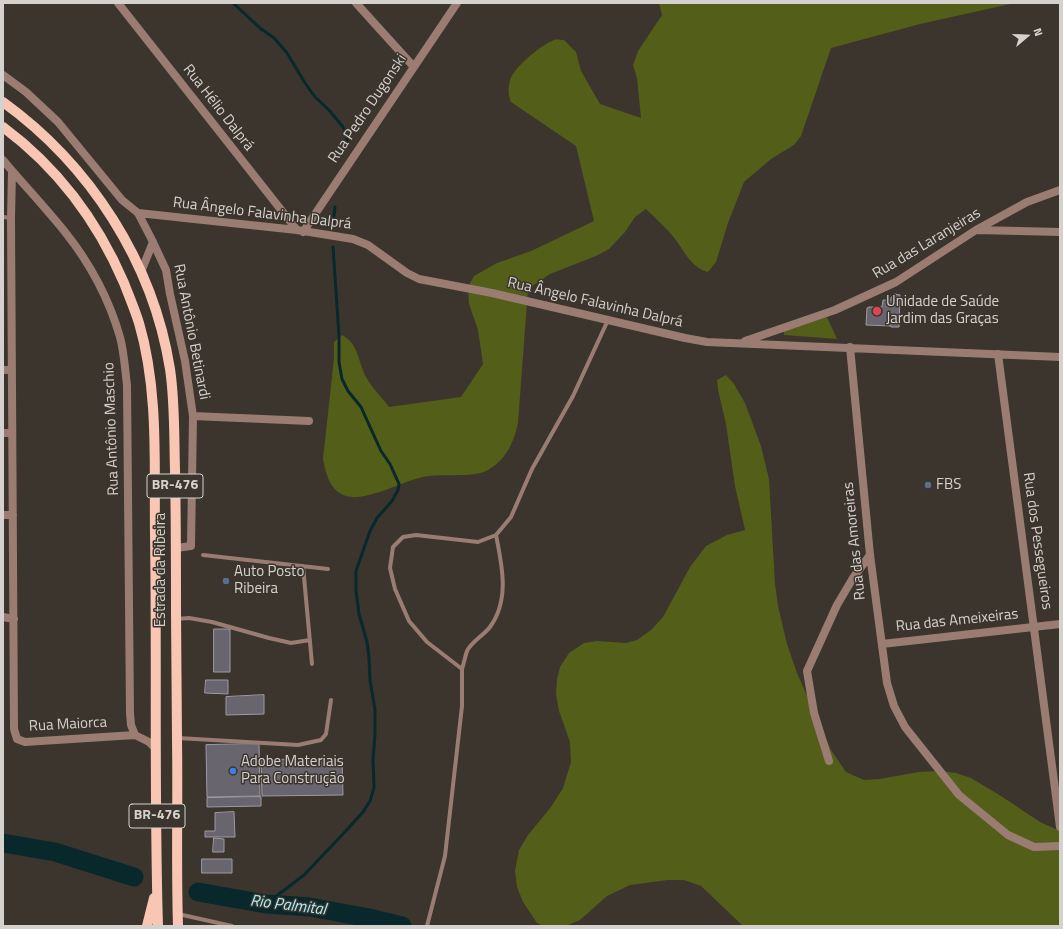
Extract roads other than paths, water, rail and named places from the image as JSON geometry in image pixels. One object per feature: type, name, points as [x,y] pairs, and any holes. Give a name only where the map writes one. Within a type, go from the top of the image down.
[{"type":"main road","name":"Estrada da Ribeira","points":[[3,102],[17,112],[70,162],[91,186],[112,216],[141,272],[157,314],[170,368],[173,394],[176,548],[178,926]]},
{"type":"main road","name":"Estrada da Ribeira","points":[[3,127],[48,166],[75,197],[98,230],[116,264],[139,323],[149,370],[153,407],[158,926]]},
{"type":"main road","points":[[147,926],[157,882]]},
{"type":"street","name":"Rua Hélio Dalprá","points":[[118,3],[300,231]]},
{"type":"street","points":[[356,3],[414,67]]},
{"type":"street","name":"Rua Pedro Dugonski","points":[[300,231],[356,152],[457,3]]},
{"type":"street","name":"Rua Antônio Betinardi","points":[[3,75],[26,92],[58,122],[122,200],[138,213],[166,270],[185,360],[193,416],[191,546],[176,548]]},
{"type":"street","name":"Rua Antônio Maschio","points":[[3,160],[65,232],[86,262],[101,291],[120,337],[125,361],[127,385],[130,714],[131,725],[135,735]]},
{"type":"street","name":"Rua Maiorca","points":[[12,171],[7,217],[12,370],[14,729],[17,739],[25,742],[135,735]]},
{"type":"street","name":"Rua das Laranjeiras","points":[[739,343],[835,310],[896,282],[976,230],[1027,202],[1060,190]]},
{"type":"street","name":"Rua Ângelo Falavinha Dalprá","points":[[138,213],[353,238],[368,245],[407,273],[420,279],[492,293],[707,342],[1060,357]]},
{"type":"street","points":[[976,230],[1060,232]]},
{"type":"street","points":[[141,272],[153,242]]},
{"type":"street","name":"Rua das Amoreiras","points":[[850,347],[870,555],[887,683],[894,706],[905,727],[959,795],[1008,835],[1034,847],[1060,846]]},
{"type":"street","name":"Rua dos Pessegueiros","points":[[998,354],[1060,827]]},
{"type":"street","points":[[3,370],[12,370]]},
{"type":"street","points":[[193,416],[309,421]]},
{"type":"street","points":[[3,433],[12,433]]},
{"type":"street","points":[[3,515],[13,515]]},
{"type":"street","points":[[829,761],[814,713],[807,670],[837,605],[853,578],[870,555]]},
{"type":"street","points":[[3,617],[14,619]]},
{"type":"street","name":"Rua das Ameixeiras","points":[[882,644],[1060,624]]},
{"type":"street","points":[[135,735],[149,742],[156,750]]},
{"type":"lane","points":[[462,669],[427,642],[409,622],[395,589],[390,568],[393,547],[403,537],[416,535],[478,542],[496,535],[511,518],[532,469],[573,396],[608,320]]},
{"type":"lane","points":[[428,924],[446,849],[462,706],[462,669],[467,650],[490,627],[500,608],[503,592],[501,562],[496,535]]},
{"type":"lane","points":[[203,555],[328,568]]},
{"type":"lane","points":[[303,566],[312,664]]},
{"type":"lane","points":[[176,619],[189,618],[212,622],[291,643],[310,640]]},
{"type":"lane","points":[[177,738],[298,745],[321,740],[326,734],[331,700]]},
{"type":"lane","points":[[177,914],[232,926]]},
{"type":"waterway","points":[[233,3],[260,28],[274,38],[287,53],[315,97],[329,110],[343,127],[347,136],[347,142]]},
{"type":"waterway","points":[[333,225],[335,207]]},
{"type":"waterway","points":[[266,904],[304,875],[343,834],[363,812],[370,801],[374,788],[373,760],[375,710],[370,680],[367,642],[359,614],[356,591],[356,571],[370,531],[377,518],[392,501],[398,490],[399,484],[390,464],[381,451],[361,407],[348,391],[342,379],[339,362],[339,336],[333,247]]},
{"type":"waterway","name":"Rio Palmital","points":[[3,843],[55,852],[134,877]]},
{"type":"waterway","name":"Rio Palmital","points":[[198,892],[266,904],[310,907],[402,926]]},
{"type":"place","name":"Unidade de Saúde Jardim das Graças","points":[[877,311]]},
{"type":"place","name":"FBS","points":[[928,485]]},
{"type":"place","name":"Auto Posto Ribeira","points":[[226,581]]},
{"type":"place","name":"Adobe Materiais Para Construção","points":[[233,771]]}]
